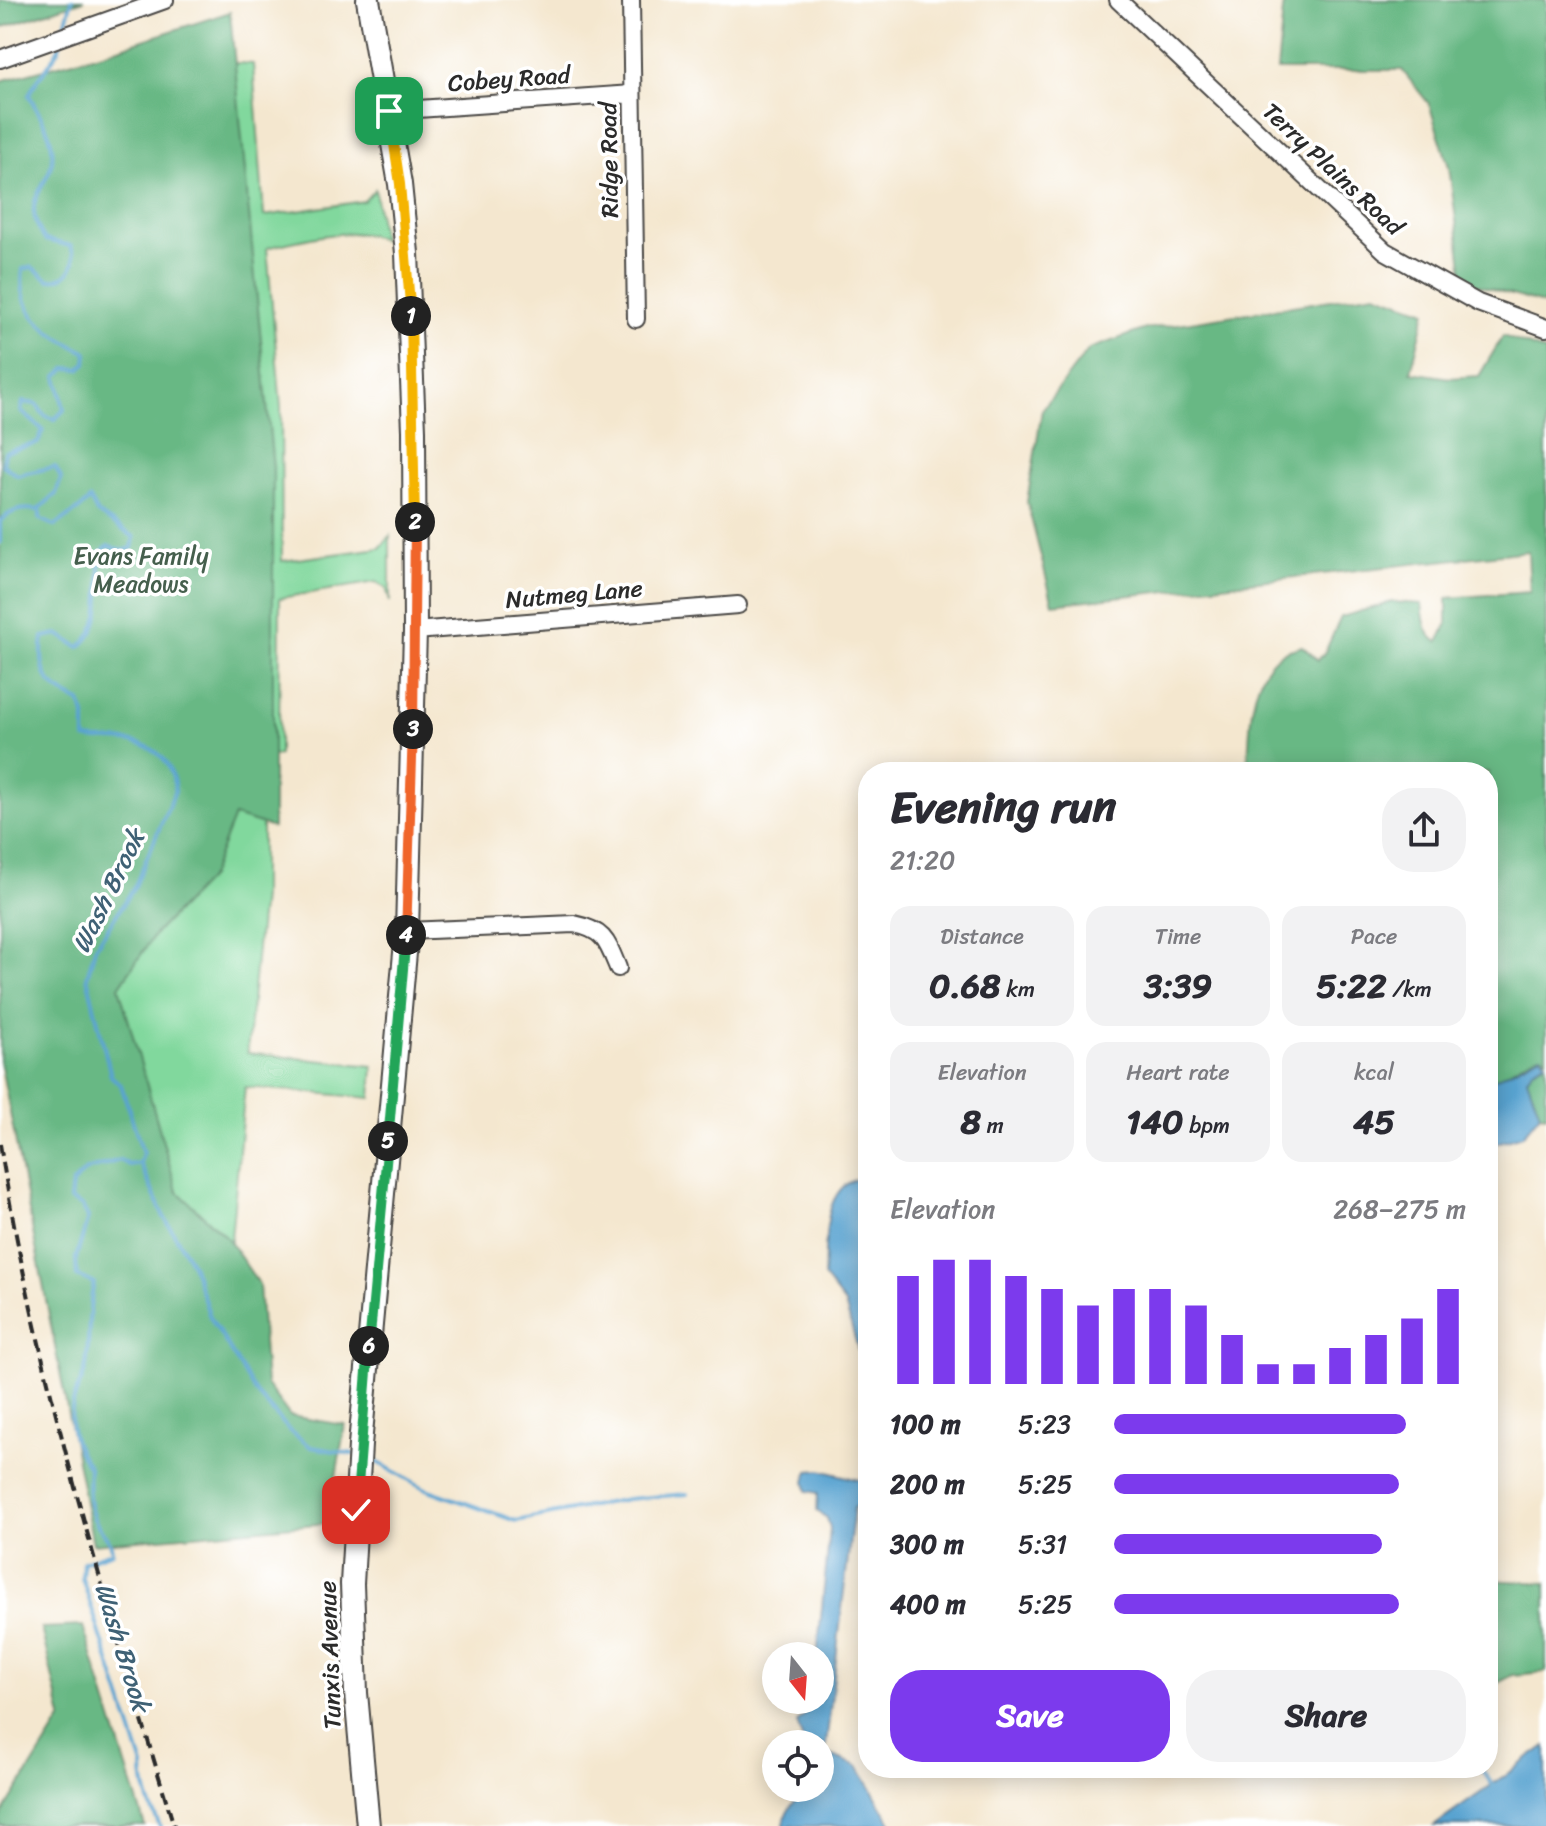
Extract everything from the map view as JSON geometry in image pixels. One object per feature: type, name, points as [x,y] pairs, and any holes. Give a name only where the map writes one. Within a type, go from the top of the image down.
[{"type":"main road","name":"Tunxis Avenue","points":[[368,0],[400,184],[411,326],[415,631],[407,931],[360,1454],[352,1584],[353,1647],[368,1826]]},
{"type":"street","points":[[0,59],[165,0]]},
{"type":"street","name":"Ridge Road","points":[[631,0],[636,319]]},
{"type":"street","name":"Terry Plains Road","points":[[1118,0],[1385,251],[1478,303],[1546,328]]},
{"type":"street","name":"Cobey Road","points":[[389,111],[632,94]]},
{"type":"street","name":"Nutmeg Lane","points":[[415,631],[738,605]]},
{"type":"street","points":[[407,931],[574,924],[594,928],[607,942],[618,968]]},
{"type":"green space","points":[[0,0],[84,0],[0,28]]},
{"type":"green space","points":[[1284,0],[1546,0],[1546,305],[1464,281],[1449,167],[1429,104],[1402,70],[1277,70]]},
{"type":"green space","name":"Evans Family Meadows","points":[[230,12],[273,468],[273,828],[234,816],[210,877],[155,934],[119,987],[177,1191],[228,1239],[259,1284],[266,1384],[290,1416],[345,1425],[328,1523],[93,1544],[0,1061],[0,81],[103,53]]},
{"type":"green space","name":"Evans Family Meadows","points":[[236,63],[253,64],[264,216],[364,201],[375,189],[382,240],[372,235],[343,234],[267,248],[281,407],[282,561],[380,548],[390,536],[390,602],[386,588],[376,582],[280,598],[279,755],[262,757],[262,896],[247,1053],[373,1066],[371,1098],[245,1087],[215,1411],[104,1405],[0,96]]},
{"type":"green space","points":[[1375,293],[1426,311],[1411,372],[1450,378],[1479,376],[1503,336],[1546,352],[1546,1058],[1541,1055],[1534,1057],[1498,1078],[1498,762],[1248,762],[1256,693],[1269,665],[1281,653],[1302,646],[1318,660],[1341,617],[1392,602],[1422,604],[1427,630],[1438,642],[1447,624],[1447,598],[1530,592],[1528,551],[1053,604],[1027,502],[1042,410],[1089,349],[1146,329]]},
{"type":"green space","points":[[1546,1062],[1546,1115],[1540,1114],[1527,1078],[1533,1069]]},
{"type":"green space","points":[[1498,1581],[1546,1583],[1546,1672],[1513,1675],[1498,1683]]},
{"type":"green space","points":[[83,1626],[145,1826],[0,1826],[0,1818],[62,1718],[41,1628]]},
{"type":"water","points":[[1541,1055],[1546,1062],[1533,1069],[1527,1078],[1540,1114],[1523,1135],[1498,1143],[1498,1077]]},
{"type":"water","points":[[858,1179],[858,1349],[845,1304],[824,1277],[828,1220],[837,1194]]},
{"type":"water","points":[[820,1470],[858,1480],[858,1507],[854,1507],[834,1677],[834,1642],[818,1642],[830,1529],[827,1518],[817,1511],[818,1493],[807,1491],[805,1481],[809,1471]]},
{"type":"water","points":[[805,1714],[830,1714],[828,1730],[799,1730],[797,1723]]},
{"type":"water","points":[[1546,1746],[1546,1826],[1434,1826]]},
{"type":"water","points":[[834,1757],[858,1766],[858,1778],[865,1778],[893,1826],[784,1826],[787,1813],[795,1802],[834,1802]]},
{"type":"waterway","name":"Wash Brook","points":[[63,32],[72,0]]},
{"type":"waterway","name":"Wash Brook","points":[[60,45],[29,95],[46,127],[52,147],[49,172],[35,200],[34,211],[45,240],[71,246],[74,259],[71,270],[56,279],[49,280],[32,267],[23,269],[22,286],[25,300],[39,322],[87,353],[86,363],[80,369],[67,368],[57,376],[64,410],[55,419],[45,416],[36,404],[23,402],[21,411],[43,430],[38,443],[5,452],[3,465],[17,475],[55,467],[61,478],[56,494],[40,508],[40,519],[55,526],[90,499],[97,513],[134,537],[132,548],[123,551],[108,546],[100,553],[100,604],[88,638],[79,647],[58,634],[43,637],[42,661],[52,685],[80,702],[85,715],[85,738],[135,743],[155,751],[169,767],[175,791],[135,886],[95,948],[87,977],[111,1076],[121,1085],[143,1153],[140,1163],[129,1165],[120,1160],[86,1170],[72,1184],[70,1200],[82,1206],[88,1218],[76,1258],[77,1276],[94,1283],[86,1366],[75,1396],[71,1424],[75,1442],[89,1467],[91,1511],[112,1548],[112,1552],[83,1562],[82,1578],[143,1766],[147,1797],[160,1826]]},
{"type":"waterway","points":[[0,543],[0,521],[18,510],[39,510]]},
{"type":"waterway","points":[[140,1163],[163,1215],[192,1264],[210,1317],[256,1393],[291,1432],[311,1447],[353,1454]]},
{"type":"waterway","points":[[366,1456],[426,1489],[516,1521],[627,1499],[687,1494]]},
{"type":"waterway","points":[[1488,1778],[1495,1788]]},
{"type":"railway","points":[[0,1144],[15,1231],[53,1403],[98,1572],[174,1826]]},
{"type":"route","points":[[356,1510],[407,931],[413,723],[414,431],[411,326],[400,184],[389,111]]}]
